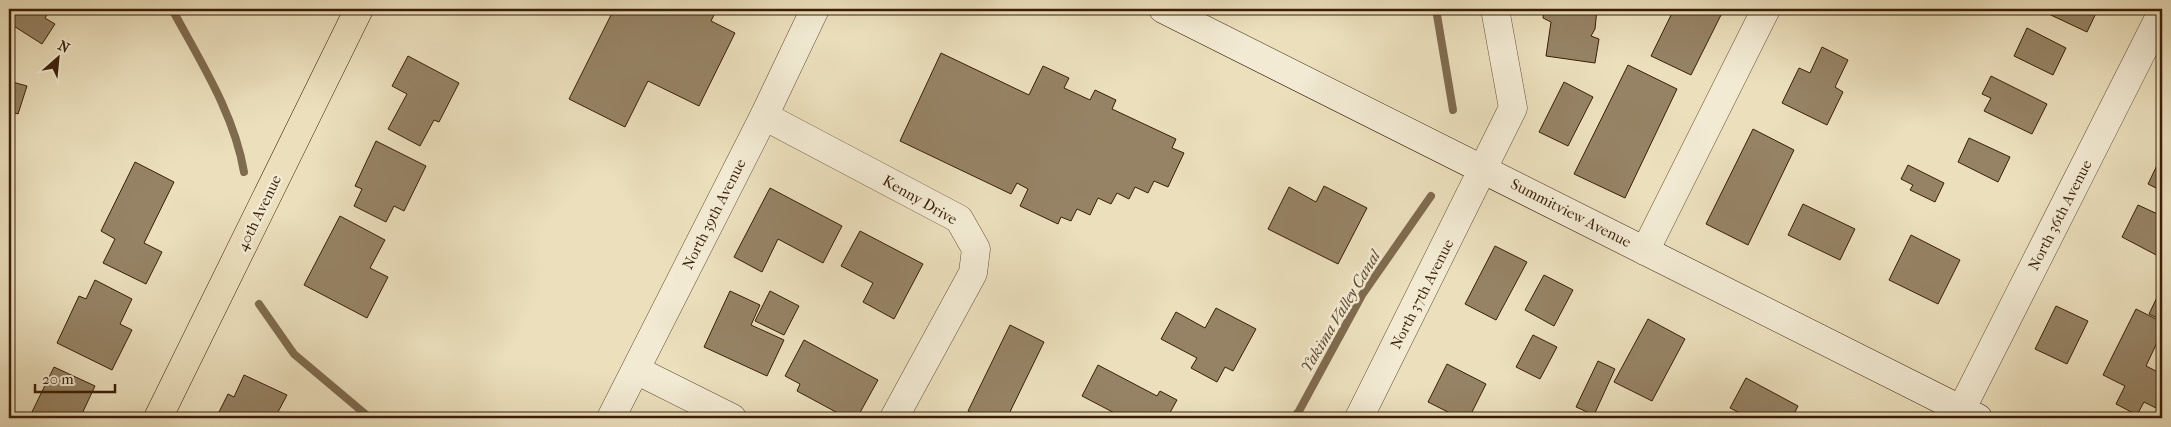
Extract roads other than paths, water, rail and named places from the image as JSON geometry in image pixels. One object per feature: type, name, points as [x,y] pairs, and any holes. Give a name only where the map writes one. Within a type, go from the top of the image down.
[{"type":"main road","name":"40th Avenue","points":[[158,418],[359,9]]},
{"type":"street","name":"North 39th Avenue","points":[[611,418],[764,116],[815,9]]},
{"type":"street","name":"Summitview Avenue","points":[[1163,9],[1484,169],[1966,416]]},
{"type":"street","name":"North 37th Avenue","points":[[1359,418],[1513,108],[1495,9]]},
{"type":"street","points":[[1645,251],[1766,9]]},
{"type":"street","name":"North 36th Avenue","points":[[1966,416],[2162,12]]},
{"type":"street","name":"Kenny Drive","points":[[764,116],[959,219],[976,249],[973,273],[894,418]]},
{"type":"street","points":[[636,370],[732,418]]},
{"type":"waterway","name":"Yakima Valley Canal","points":[[172,9],[224,108],[239,150],[244,172]]},
{"type":"waterway","name":"Yakima Valley Canal","points":[[1436,9],[1453,110]]},
{"type":"waterway","name":"Yakima Valley Canal","points":[[1293,418],[1299,411],[1362,295],[1431,196]]},
{"type":"waterway","name":"Yakima Valley Canal","points":[[259,304],[294,354],[370,418]]}]
